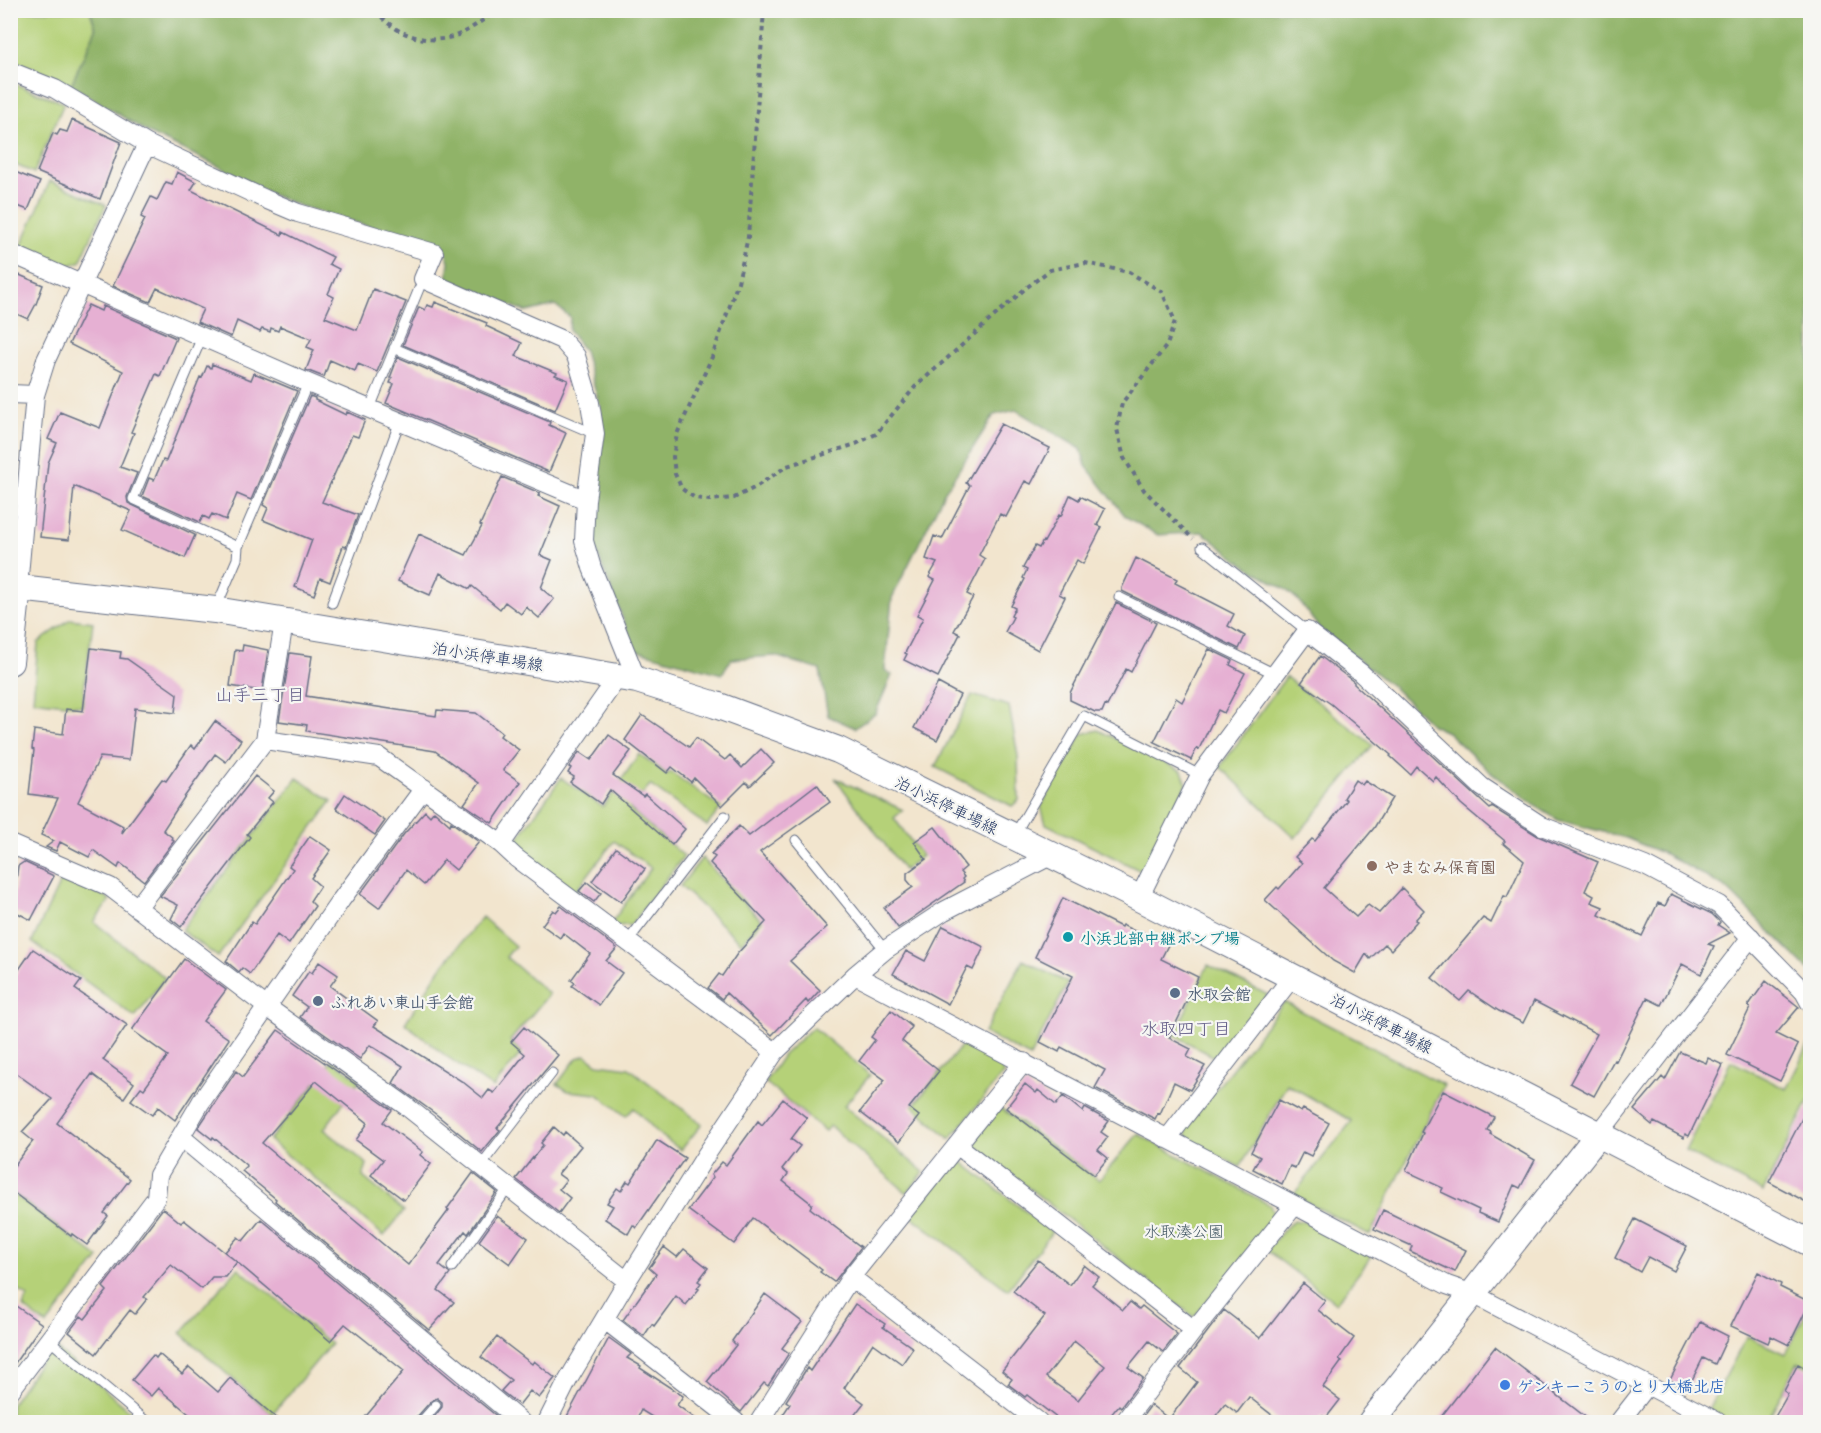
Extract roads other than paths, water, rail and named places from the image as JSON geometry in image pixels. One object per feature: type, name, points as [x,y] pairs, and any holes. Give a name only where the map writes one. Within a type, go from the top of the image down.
[{"type":"main road","name":"泊小浜停車場線","points":[[14,587],[215,610],[627,678],[716,705],[838,750],[1014,836],[1293,976],[1810,1243]]},
{"type":"main road","points":[[10,662],[14,587]]},
{"type":"main road","points":[[1371,1422],[1598,1135]]},
{"type":"street","points":[[10,71],[55,89],[147,144],[265,200],[298,213],[434,254],[423,279],[562,340],[576,356],[590,403],[595,434],[586,500],[584,541],[627,678],[501,844]]},
{"type":"street","points":[[14,587],[35,395],[46,360],[147,144]]},
{"type":"street","points":[[10,252],[308,383],[586,500]]},
{"type":"street","points":[[10,394],[35,395]]},
{"type":"street","points":[[137,908],[266,740],[284,622]]},
{"type":"street","points":[[1139,898],[1200,775],[1307,631],[1361,673],[1482,787],[1542,826],[1645,866],[1719,905],[1804,993],[1810,1003]]},
{"type":"street","points":[[266,740],[379,757],[501,844],[516,858],[775,1052]]},
{"type":"street","points":[[13,1382],[156,1198],[158,1175],[201,1102],[341,900],[424,788]]},
{"type":"street","points":[[10,844],[110,886],[267,1007],[406,1106],[627,1281]]},
{"type":"street","points":[[547,1422],[568,1380],[627,1281],[706,1155],[775,1052],[855,975],[885,950],[944,910],[1052,855]]},
{"type":"street","points":[[1598,1135],[1750,937]]},
{"type":"street","points":[[855,975],[1294,1206],[1447,1285],[1473,1294],[1718,1422]]},
{"type":"street","points":[[1167,1139],[1293,976]]},
{"type":"street","points":[[759,1422],[851,1277],[1024,1062]]},
{"type":"street","points":[[181,1137],[521,1422]]},
{"type":"street","points":[[957,1145],[1194,1330]]},
{"type":"street","points":[[1125,1422],[1194,1330],[1294,1206]]},
{"type":"street","points":[[851,1277],[1039,1422]]},
{"type":"street","points":[[605,1320],[736,1422]]},
{"type":"street","points":[[1618,1422],[1647,1386]]},
{"type":"lane","points":[[370,408],[423,279]]},
{"type":"lane","points":[[202,337],[133,499],[238,547]]},
{"type":"lane","points":[[394,348],[595,434]]},
{"type":"lane","points":[[215,610],[237,559],[238,547],[308,383]]},
{"type":"lane","points":[[332,603],[400,421]]},
{"type":"lane","points":[[1202,547],[1307,631]]},
{"type":"lane","points":[[1119,597],[1275,674]]},
{"type":"lane","points":[[1014,836],[1084,716],[1200,775]]},
{"type":"lane","points":[[627,942],[725,816]]},
{"type":"lane","points":[[796,840],[885,950]]},
{"type":"lane","points":[[481,1165],[552,1073]]},
{"type":"lane","points":[[452,1267],[509,1187]]},
{"type":"lane","points":[[48,1339],[147,1422]]},
{"type":"lane","points":[[421,1422],[436,1405]]},
{"type":"place","name":"やまなみ保育園","points":[[1372,866]]},
{"type":"place","name":"小浜北部中継ポンプ場","points":[[1068,937]]},
{"type":"place","name":"水取会館","points":[[1175,993]]},
{"type":"place","name":"ふれあい東山手会館","points":[[318,1001]]},
{"type":"place","name":"ゲンキーこうのとり大橋北店","points":[[1505,1385]]},
{"type":"district","name":"山手三丁目","points":[[260,693]]},
{"type":"district","name":"水取四丁目","points":[[1186,1027]]},
{"type":"park label","name":"水取湊公園","points":[[1184,1230]]}]
